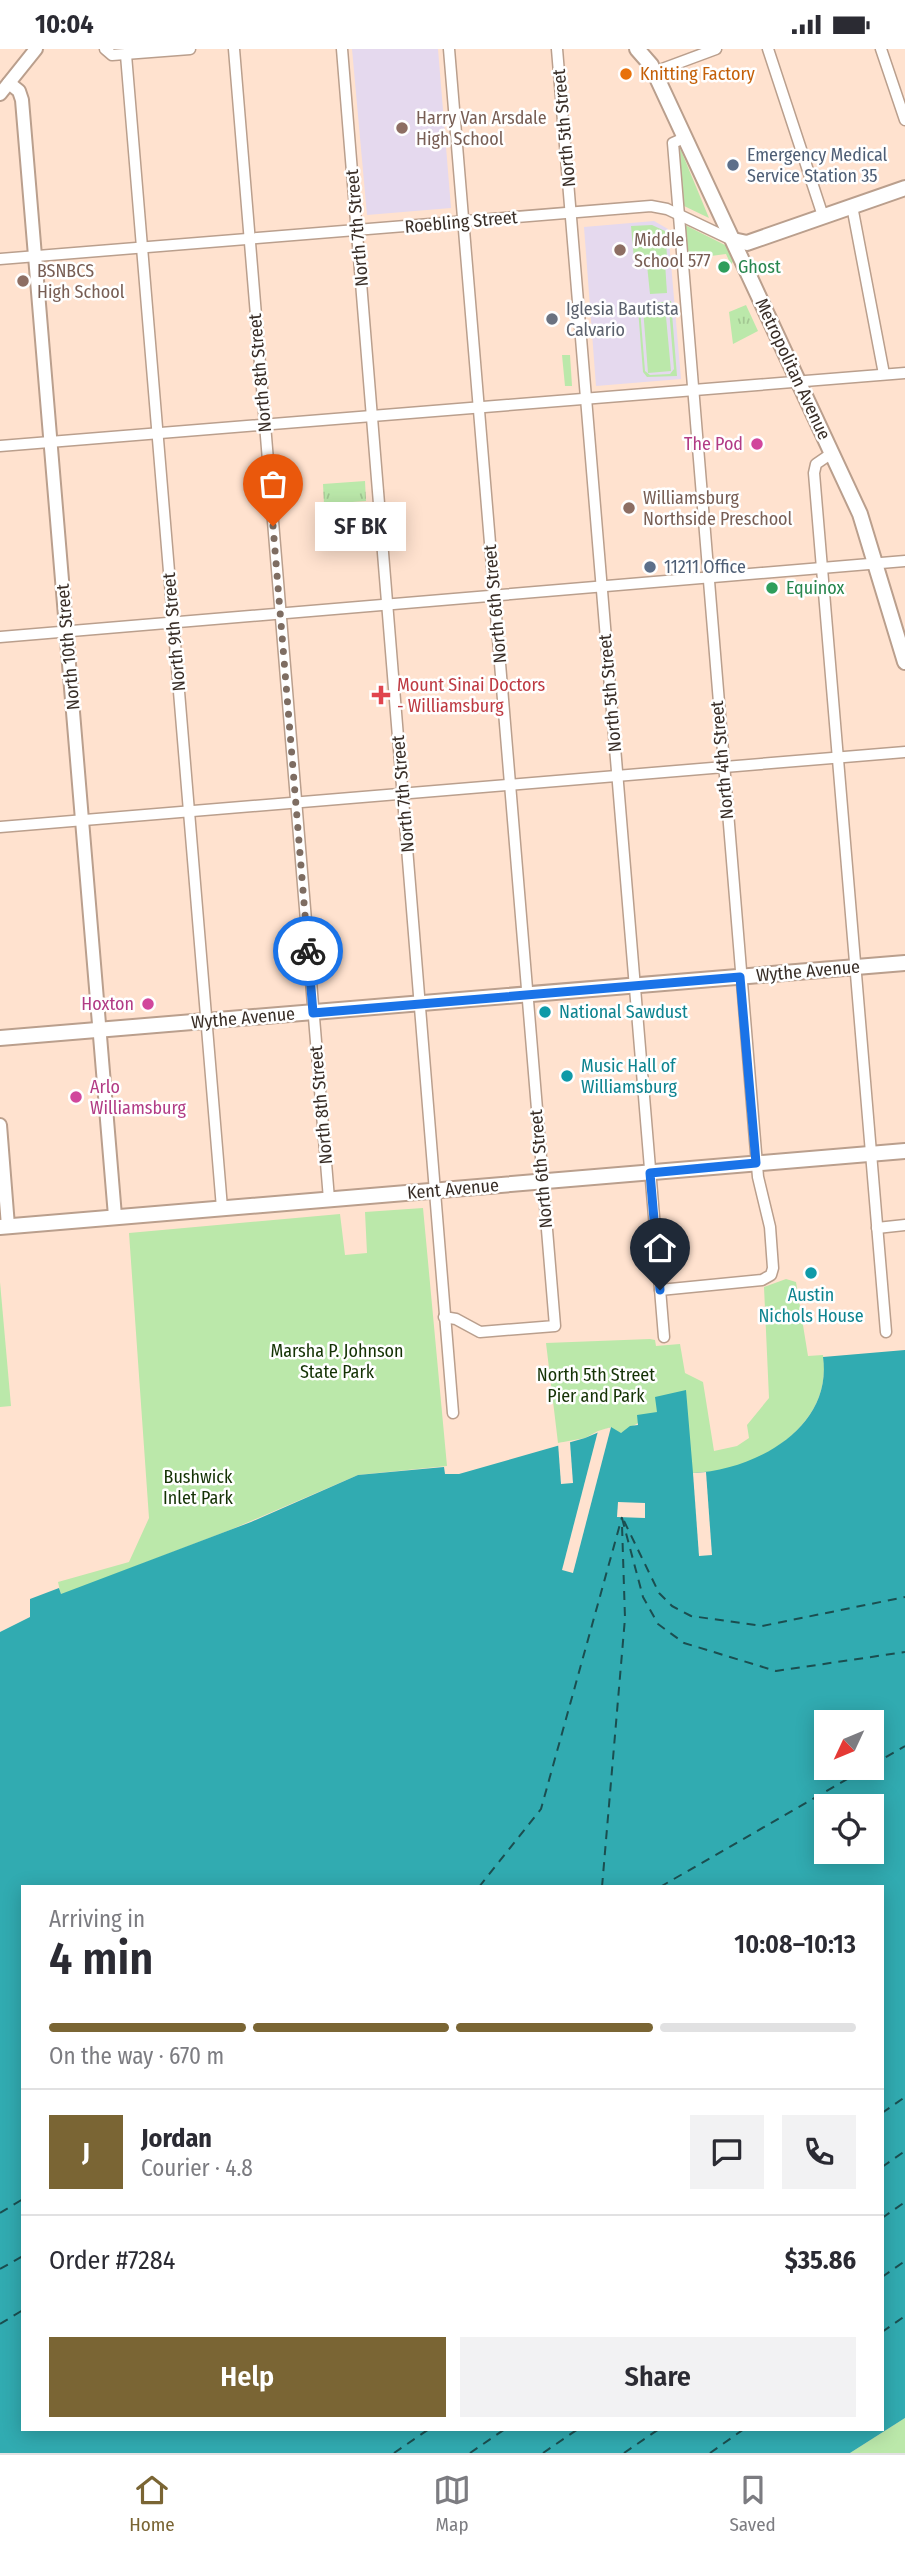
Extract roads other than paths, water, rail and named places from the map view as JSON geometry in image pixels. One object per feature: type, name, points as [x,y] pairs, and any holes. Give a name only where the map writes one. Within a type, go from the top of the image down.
[{"type":"main road","name":"Metropolitan Avenue","points":[[637,49],[654,72],[860,514],[905,662]]},
{"type":"main road","points":[[733,240],[747,243],[905,188]]},
{"type":"main road","name":"Wythe Avenue","points":[[0,1038],[905,963]]},
{"type":"main road","name":"Kent Avenue","points":[[4,1226],[905,1151]]},
{"type":"street","points":[[0,95],[36,49]]},
{"type":"street","points":[[105,49],[112,55],[190,49]]},
{"type":"street","name":"North 8th Street","points":[[234,49],[329,1199]]},
{"type":"street","name":"North 7th Street","points":[[342,49],[453,1413]]},
{"type":"street","name":"North 6th Street","points":[[444,1317],[456,1319],[480,1332],[555,1326],[449,49]]},
{"type":"street","name":"North 5th Street","points":[[557,49],[664,1336]]},
{"type":"street","points":[[654,72],[716,49]]},
{"type":"street","points":[[768,49],[823,216]]},
{"type":"street","points":[[881,49],[905,120]]},
{"type":"street","name":"North 9th Street","points":[[126,55],[222,1209]]},
{"type":"street","name":"North 10th Street","points":[[9,82],[19,91],[22,100],[115,1216]]},
{"type":"street","name":"North 4th Street","points":[[660,1290],[755,1281],[771,1275],[770,1227],[756,1163],[722,767],[695,390],[678,216],[673,143],[684,138]]},
{"type":"street","name":"Roebling Street","points":[[0,259],[651,206],[667,209],[733,240]]},
{"type":"street","points":[[852,206],[884,374]]},
{"type":"street","points":[[0,446],[905,373]]},
{"type":"street","points":[[832,453],[816,464],[814,474],[886,1332]]},
{"type":"street","points":[[0,637],[905,561]]},
{"type":"street","points":[[0,827],[905,752]]},
{"type":"street","points":[[0,1125],[4,1226]]},
{"type":"street","points":[[877,1228],[905,1225]]},
{"type":"water","points":[[905,1350],[905,2418],[850,2453],[0,2453],[0,1632],[30,1617],[30,1599],[59,1588],[61,1594],[251,1522],[358,1475],[444,1467],[445,1474],[459,1474],[585,1438],[611,1427],[621,1433],[630,1426],[638,1425],[637,1415],[657,1412],[655,1397],[686,1390],[693,1473],[717,1470],[764,1454],[785,1441],[802,1425],[815,1405],[823,1383],[823,1357]]},
{"type":"place","name":"Knitting Factory","points":[[626,74]]},
{"type":"place","name":"Harry Van Arsdale High School","points":[[402,128]]},
{"type":"place","name":"Emergency Medical Service Station 35","points":[[733,165]]},
{"type":"place","name":"Middle School 577","points":[[620,250]]},
{"type":"place","name":"Ghost","points":[[724,267]]},
{"type":"place","name":"BSNBCS High School","points":[[23,281]]},
{"type":"place","name":"Iglesia Bautista Calvario","points":[[552,319]]},
{"type":"place","name":"The Pod","points":[[757,444]]},
{"type":"place","name":"Williamsburg Northside Preschool","points":[[629,508]]},
{"type":"place","name":"SF BK","points":[[273,526]]},
{"type":"place","name":"11211 Office","points":[[650,567]]},
{"type":"place","name":"Equinox","points":[[772,588]]},
{"type":"place","name":"Mount Sinai Doctors - Williamsburg","points":[[381,695]]},
{"type":"place","name":"Hoxton","points":[[148,1004]]},
{"type":"place","name":"National Sawdust","points":[[545,1012]]},
{"type":"place","name":"Music Hall of Williamsburg","points":[[567,1076]]},
{"type":"place","name":"Arlo Williamsburg","points":[[76,1097]]},
{"type":"place","name":"Austin Nichols House","points":[[811,1273]]},
{"type":"park label","name":"Marsha P. Johnson State Park","points":[[337,1362]]},
{"type":"park label","name":"North 5th Street Pier and Park","points":[[596,1386]]},
{"type":"park label","name":"Bushwick Inlet Park","points":[[198,1488]]}]
